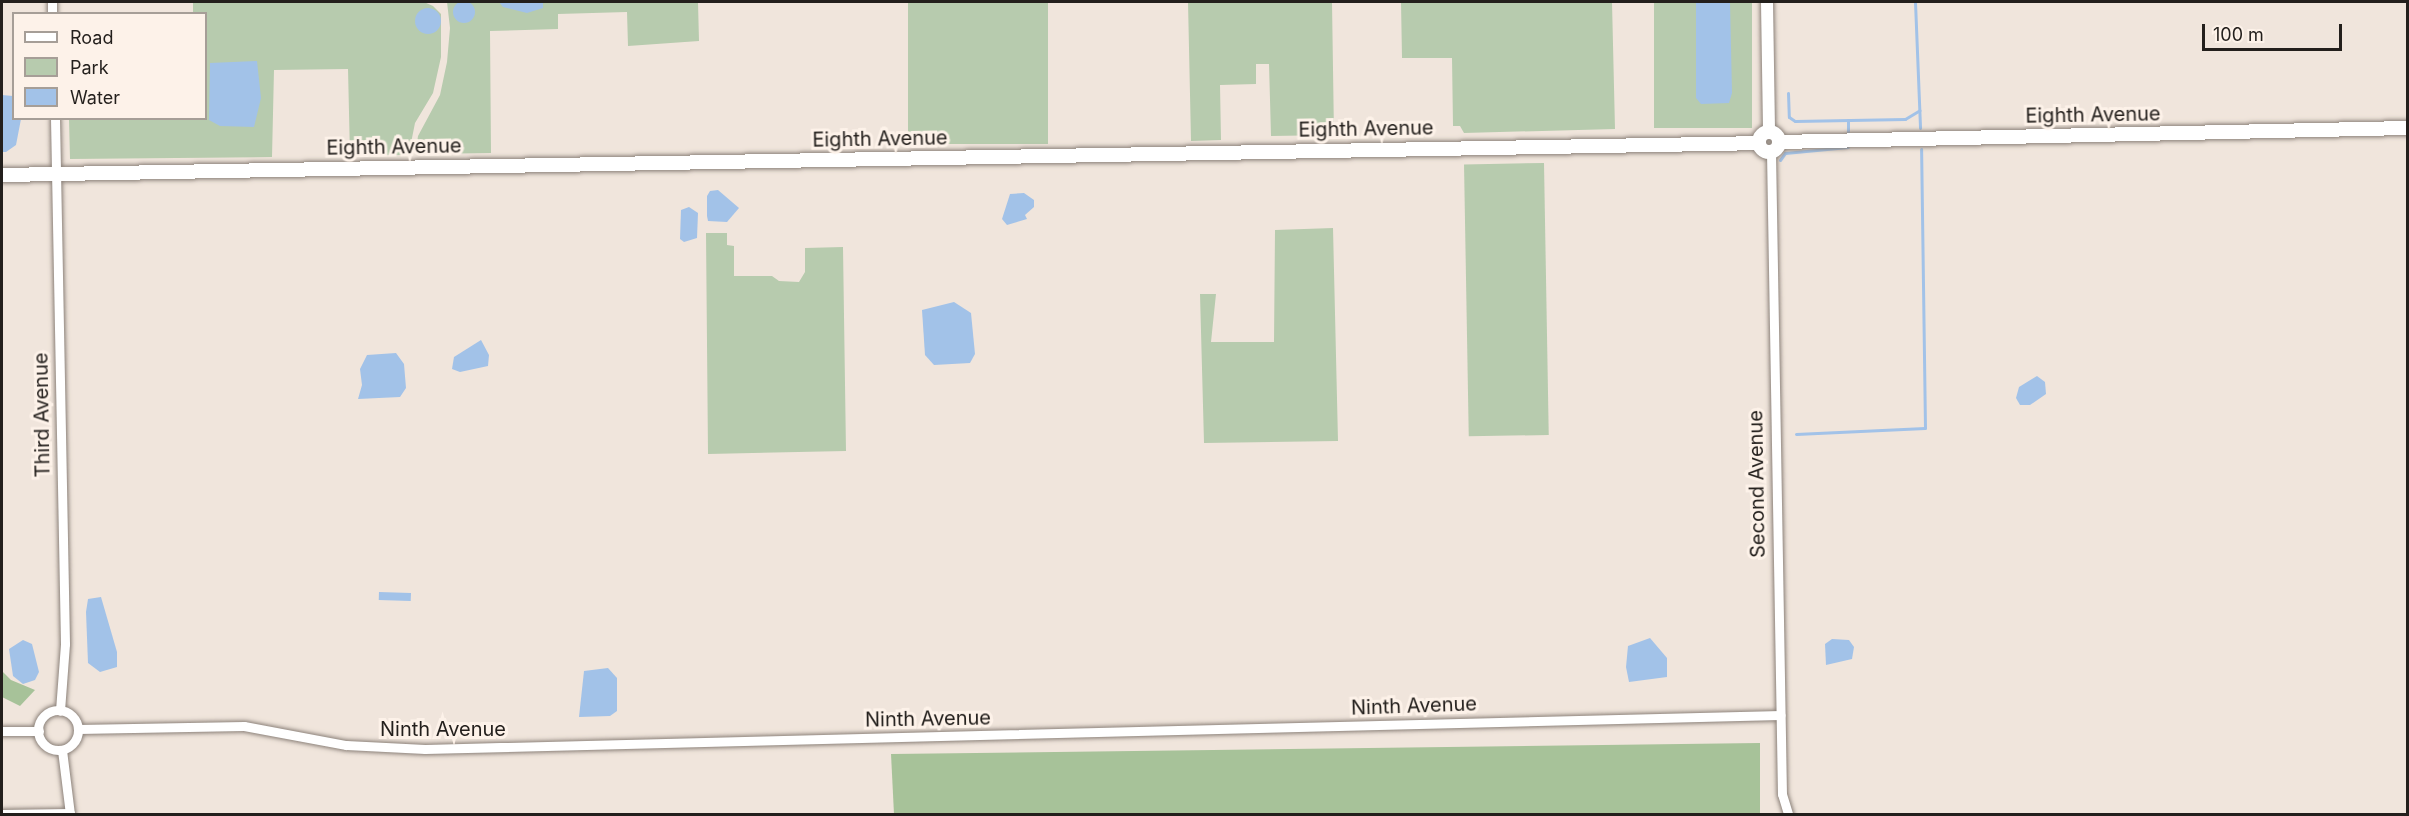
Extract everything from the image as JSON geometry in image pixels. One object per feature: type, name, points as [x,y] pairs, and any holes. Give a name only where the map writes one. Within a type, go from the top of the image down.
[{"type":"main road","name":"Eighth Avenue","points":[[1775,147],[2408,128]]},
{"type":"main road","points":[[1769,132],[1778,136],[1775,147],[1761,149],[1759,143],[1761,136],[1769,132]]},
{"type":"main road","name":"Eighth Avenue","points":[[2,175],[1759,143]]},
{"type":"street","points":[[1767,2],[1769,132]]},
{"type":"street","name":"Third Avenue","points":[[55,120],[64,644],[60,711]]},
{"type":"street","name":"Second Avenue","points":[[1775,147],[1782,794],[1788,814]]},
{"type":"street","points":[[60,711],[73,717],[78,729],[74,742],[62,750],[46,746],[39,731],[43,718],[60,711]]},
{"type":"street","name":"Ninth Avenue","points":[[78,729],[244,726],[346,745],[448,748],[1781,715]]},
{"type":"street","points":[[2,731],[39,731]]},
{"type":"street","points":[[2,814],[70,814],[62,750]]},
{"type":"green space","points":[[193,2],[424,2],[433,6],[441,14],[441,57],[433,93],[415,123],[411,143],[401,155],[350,156],[348,69],[274,70],[272,157],[70,159],[69,120],[207,120],[207,12],[193,12]]},
{"type":"green space","points":[[447,2],[698,2],[699,41],[628,46],[627,12],[558,14],[558,29],[490,31],[491,153],[424,154],[417,143],[418,136],[440,95],[447,62],[450,28]]},
{"type":"green space","points":[[908,2],[1048,2],[1048,144],[908,144]]},
{"type":"green space","points":[[1188,2],[1332,2],[1334,135],[1271,136],[1269,64],[1256,64],[1256,84],[1220,85],[1221,140],[1191,141]]},
{"type":"green space","points":[[1401,2],[1612,2],[1615,129],[1464,133],[1460,126],[1453,126],[1452,58],[1402,58]]},
{"type":"green space","points":[[1654,2],[1752,2],[1752,128],[1654,128]]},
{"type":"green space","points":[[1544,163],[1549,435],[1469,436],[1464,164]]},
{"type":"green space","points":[[1333,228],[1338,441],[1204,443],[1200,294],[1216,294],[1211,342],[1274,342],[1275,230]]},
{"type":"green space","points":[[706,233],[727,233],[727,245],[734,246],[734,276],[772,276],[779,281],[799,282],[805,272],[805,248],[843,247],[846,451],[708,454]]},
{"type":"green space","points":[[2,671],[11,680],[35,690],[20,706],[2,697]]},
{"type":"green space","points":[[1760,743],[1760,814],[894,814],[891,754]]},
{"type":"water","points":[[460,1],[468,1],[475,8],[475,16],[468,23],[460,23],[453,16],[453,8]]},
{"type":"water","points":[[499,2],[543,2],[543,8],[527,13],[503,7]]},
{"type":"water","points":[[1696,2],[1730,2],[1732,93],[1729,103],[1701,104],[1696,98]]},
{"type":"water","points":[[428,8],[437,12],[441,21],[437,30],[428,34],[419,30],[415,21],[419,12]]},
{"type":"water","points":[[257,61],[261,98],[254,127],[220,126],[209,120],[210,63]]},
{"type":"water","points":[[2,95],[12,96],[12,120],[21,120],[16,145],[2,152]]},
{"type":"water","points":[[718,190],[739,208],[727,222],[708,221],[707,196],[710,191]]},
{"type":"water","points":[[1024,193],[1034,200],[1034,207],[1025,215],[1027,219],[1007,225],[1002,219],[1010,194]]},
{"type":"water","points":[[689,207],[698,213],[697,238],[684,242],[680,239],[681,210]]},
{"type":"water","points":[[954,302],[971,313],[975,354],[970,363],[934,365],[925,355],[922,310]]},
{"type":"water","points":[[481,340],[489,355],[488,366],[460,372],[452,369],[454,357]]},
{"type":"water","points":[[396,353],[404,364],[406,388],[400,397],[358,399],[362,385],[360,369],[367,355]]},
{"type":"water","points":[[2037,376],[2045,382],[2046,394],[2030,405],[2020,405],[2016,398],[2019,387]]},
{"type":"water","points":[[379,592],[411,593],[411,601],[379,600]]},
{"type":"water","points":[[101,597],[117,652],[117,667],[100,672],[88,663],[86,612],[88,599]]},
{"type":"water","points":[[1650,638],[1667,658],[1667,677],[1629,682],[1626,667],[1628,646]]},
{"type":"water","points":[[1832,639],[1849,640],[1854,647],[1852,659],[1826,665],[1825,644]]},
{"type":"water","points":[[23,640],[32,644],[39,672],[35,680],[23,684],[13,676],[9,649]]},
{"type":"water","points":[[608,668],[617,678],[617,711],[610,716],[579,717],[584,671]]},
{"type":"waterway","points":[[1915,2],[1920,128]]},
{"type":"waterway","points":[[1788,93],[1789,117],[1795,121],[1905,119],[1920,110]]},
{"type":"waterway","points":[[1848,120],[1848,132]]},
{"type":"waterway","points":[[1780,160],[1785,153],[1848,147]]},
{"type":"waterway","points":[[1796,434],[1925,428],[1921,149]]}]
